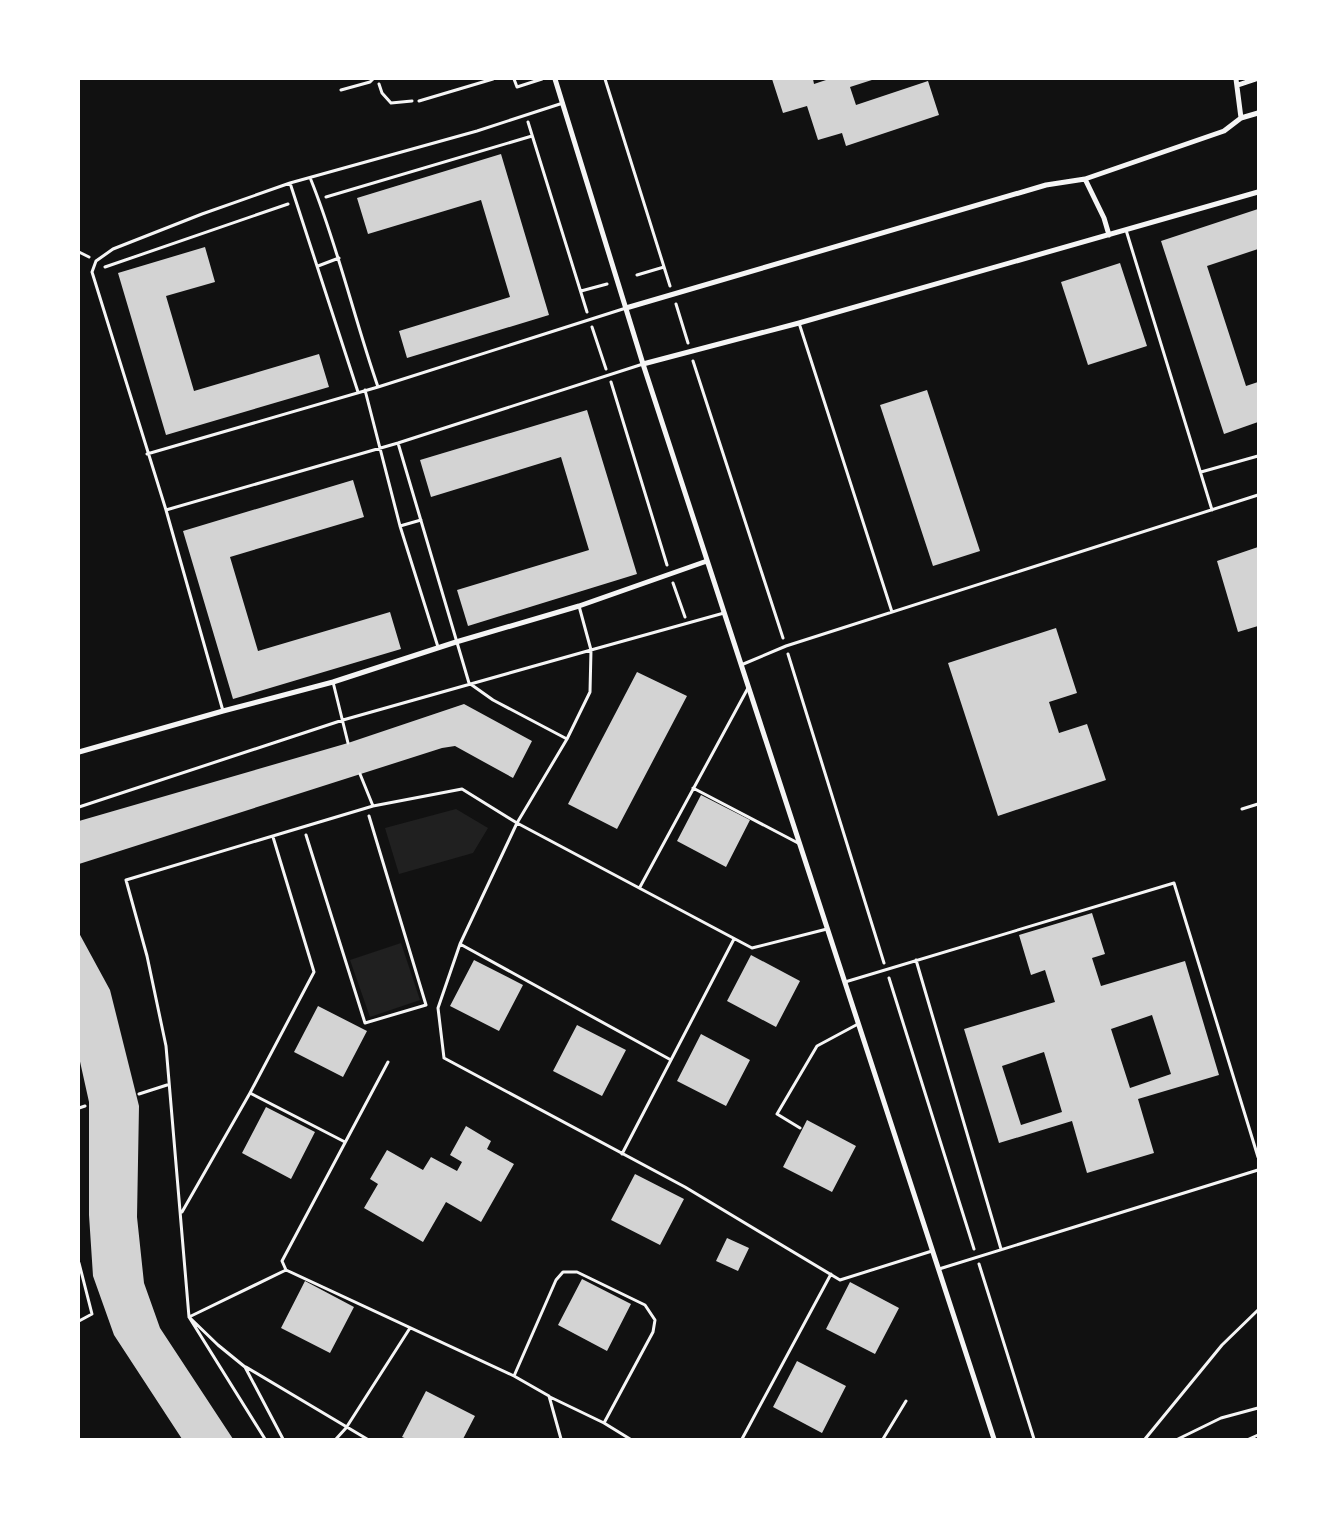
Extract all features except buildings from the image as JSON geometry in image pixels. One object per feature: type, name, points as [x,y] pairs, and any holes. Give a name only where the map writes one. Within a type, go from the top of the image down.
[{"type":"street","points":[[555,79],[643,364],[994,1439]]},
{"type":"street","points":[[1236,79],[1241,118]]},
{"type":"street","points":[[1238,85],[1256,79]]},
{"type":"street","points":[[626,308],[1046,185],[1085,179],[1224,131],[1241,118],[1258,113]]},
{"type":"street","points":[[1085,179],[1104,218],[1109,235]]},
{"type":"street","points":[[643,364],[799,323],[1258,192]]},
{"type":"street","points":[[79,752],[333,682],[456,642],[579,606],[707,561]]},
{"type":"lane","points":[[341,90],[370,82],[373,79]]},
{"type":"lane","points":[[418,101],[493,79]]},
{"type":"lane","points":[[514,79],[516,87],[542,79]]},
{"type":"lane","points":[[223,711],[166,510],[147,454],[92,272],[96,262],[113,249],[202,214],[290,184],[311,180],[477,131],[563,103]]},
{"type":"lane","points":[[311,180],[339,258],[359,330],[378,387]]},
{"type":"lane","points":[[290,184],[358,392]]},
{"type":"lane","points":[[1126,230],[1212,510]]},
{"type":"lane","points":[[318,266],[339,258]]},
{"type":"lane","points":[[147,454],[378,387],[626,308]]},
{"type":"lane","points":[[799,323],[892,612]]},
{"type":"lane","points":[[166,510],[398,443],[643,364]]},
{"type":"lane","points":[[365,390],[400,526],[438,648]]},
{"type":"lane","points":[[398,443],[469,683],[492,700],[567,738]]},
{"type":"lane","points":[[1201,472],[1258,456]]},
{"type":"lane","points":[[741,666],[786,646],[1258,495]]},
{"type":"lane","points":[[400,526],[421,520]]},
{"type":"lane","points":[[579,606],[591,650],[590,692],[567,738],[517,823],[460,944],[438,1008],[444,1058],[685,1187],[840,1280],[932,1251]]},
{"type":"lane","points":[[79,807],[343,720],[469,683],[724,613]]},
{"type":"lane","points":[[333,682],[348,743]]},
{"type":"lane","points":[[640,887],[748,688]]},
{"type":"lane","points":[[360,774],[373,806]]},
{"type":"lane","points":[[693,788],[799,843]]},
{"type":"lane","points":[[265,1439],[189,1317],[166,1046],[147,956],[126,880],[373,806],[462,789],[517,823],[752,948],[827,929]]},
{"type":"lane","points":[[1242,810],[1258,804]]},
{"type":"lane","points":[[181,1213],[250,1093],[314,972],[273,837]]},
{"type":"lane","points":[[844,982],[1174,883],[1258,1157]]},
{"type":"lane","points":[[622,1154],[734,939]]},
{"type":"lane","points":[[460,944],[671,1060]]},
{"type":"lane","points":[[916,960],[1001,1249]]},
{"type":"lane","points":[[800,1128],[777,1114],[817,1046],[858,1024]]},
{"type":"lane","points":[[388,1062],[282,1261],[286,1270],[514,1376],[549,1396],[604,1423],[630,1439]]},
{"type":"lane","points":[[139,1094],[168,1085]]},
{"type":"lane","points":[[250,1093],[345,1142]]},
{"type":"lane","points":[[79,1108],[84,1106]]},
{"type":"lane","points":[[938,1269],[1258,1170]]},
{"type":"lane","points":[[79,1263],[92,1314],[79,1321]]},
{"type":"lane","points":[[189,1317],[286,1270]]},
{"type":"lane","points":[[514,1376],[556,1280],[564,1272],[577,1272],[645,1305],[655,1320],[652,1332],[604,1423]]},
{"type":"lane","points":[[742,1439],[831,1274]]},
{"type":"lane","points":[[1144,1439],[1222,1345],[1258,1310]]},
{"type":"lane","points":[[189,1317],[218,1345],[245,1367],[367,1439]]},
{"type":"lane","points":[[336,1439],[346,1428],[410,1328]]},
{"type":"lane","points":[[245,1367],[283,1439]]},
{"type":"lane","points":[[549,1396],[561,1439]]},
{"type":"lane","points":[[883,1439],[906,1401]]},
{"type":"lane","points":[[1178,1439],[1221,1418],[1258,1408]]},
{"type":"lane","points":[[1249,1439],[1258,1435]]},
{"type":"path","points":[[378,79],[382,93],[392,103],[418,101]]},
{"type":"path","points":[[605,79],[786,646],[1034,1439]]},
{"type":"path","points":[[319,199],[532,136]]},
{"type":"path","points":[[92,272],[296,201]]},
{"type":"path","points":[[637,275],[664,267]]},
{"type":"path","points":[[581,291],[607,284]]},
{"type":"path","points":[[303,828],[365,1023],[374,1021],[426,1005],[368,809]]},
{"type":"shaded area","points":[[456,809],[488,828],[473,853],[399,874],[385,828]]},
{"type":"shaded area","points":[[401,943],[420,1000],[370,1017],[350,960]]}]
